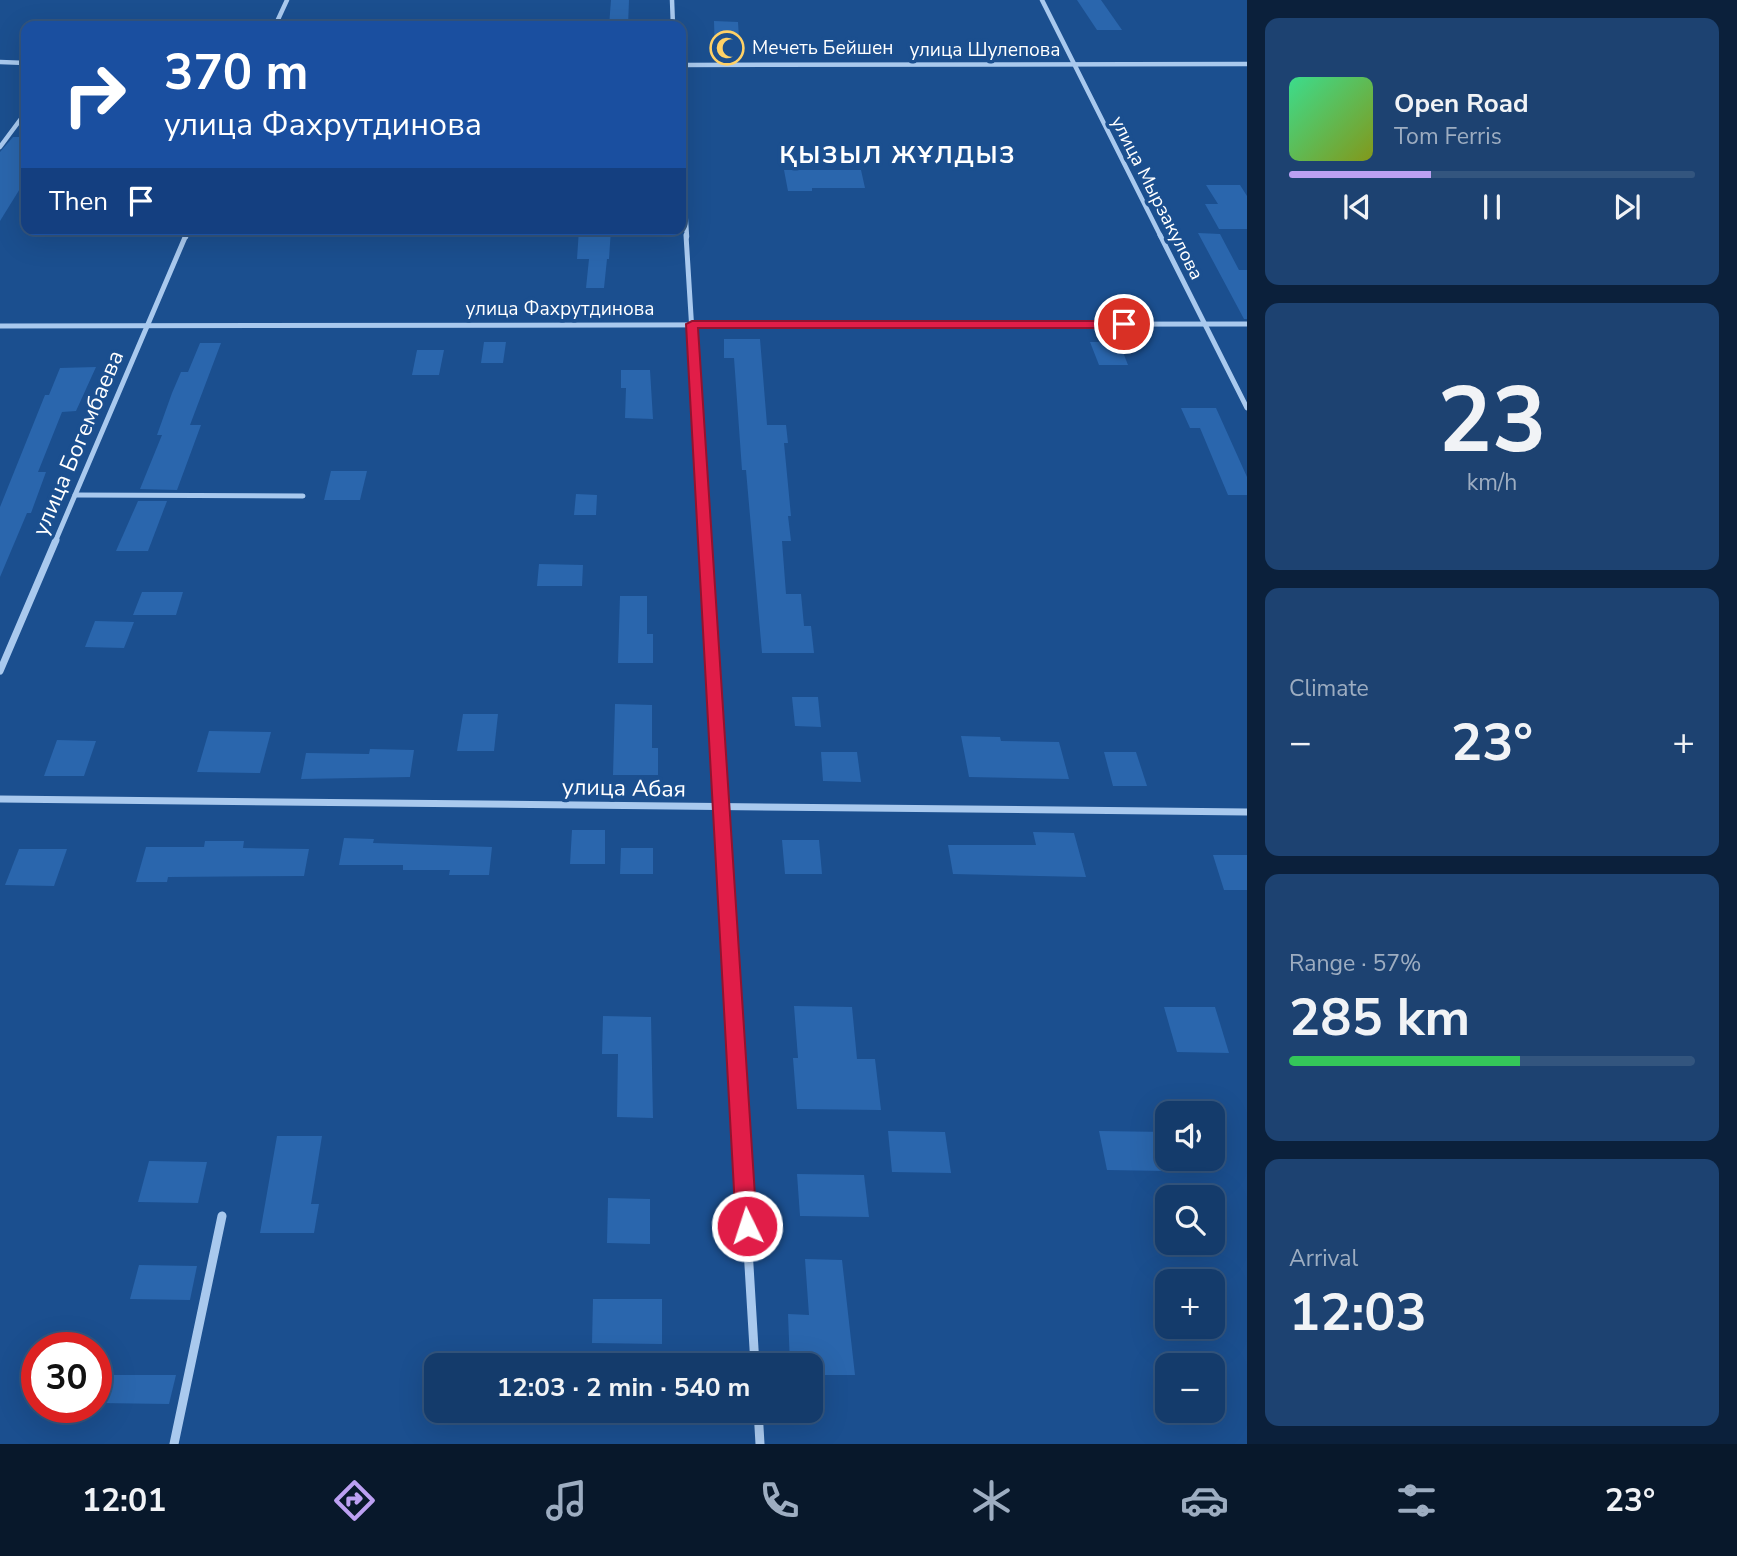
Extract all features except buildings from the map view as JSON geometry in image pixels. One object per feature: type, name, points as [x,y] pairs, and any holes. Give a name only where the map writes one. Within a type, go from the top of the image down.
[{"type":"street","points":[[277,21],[287,0]]},
{"type":"street","points":[[672,0],[673,21]]},
{"type":"street","name":"улица Мырзакулова","points":[[1042,0],[1247,408]]},
{"type":"street","points":[[0,62],[21,62]]},
{"type":"street","name":"улица Шулепова","points":[[686,65],[1247,64]]},
{"type":"street","points":[[0,147],[21,119]]},
{"type":"street","points":[[686,227],[754,1353]]},
{"type":"street","name":"улица Богембаева","points":[[0,671],[186,235]]},
{"type":"street","name":"улица Фахрутдинова","points":[[0,326],[1247,324]]},
{"type":"street","points":[[75,495],[303,496]]},
{"type":"street","name":"улица Абая","points":[[0,799],[1247,812]]},
{"type":"street","points":[[174,1444],[222,1216]]},
{"type":"street","points":[[759,1423],[760,1444]]},
{"type":"place","name":"Мечеть Бейшен","points":[[727,48]]},
{"type":"district","name":"ҚЫЗЫЛ ЖҰЛДЫЗ","points":[[898,155]]},
{"type":"route","points":[[747,1226],[692,324],[1124,324]]}]
